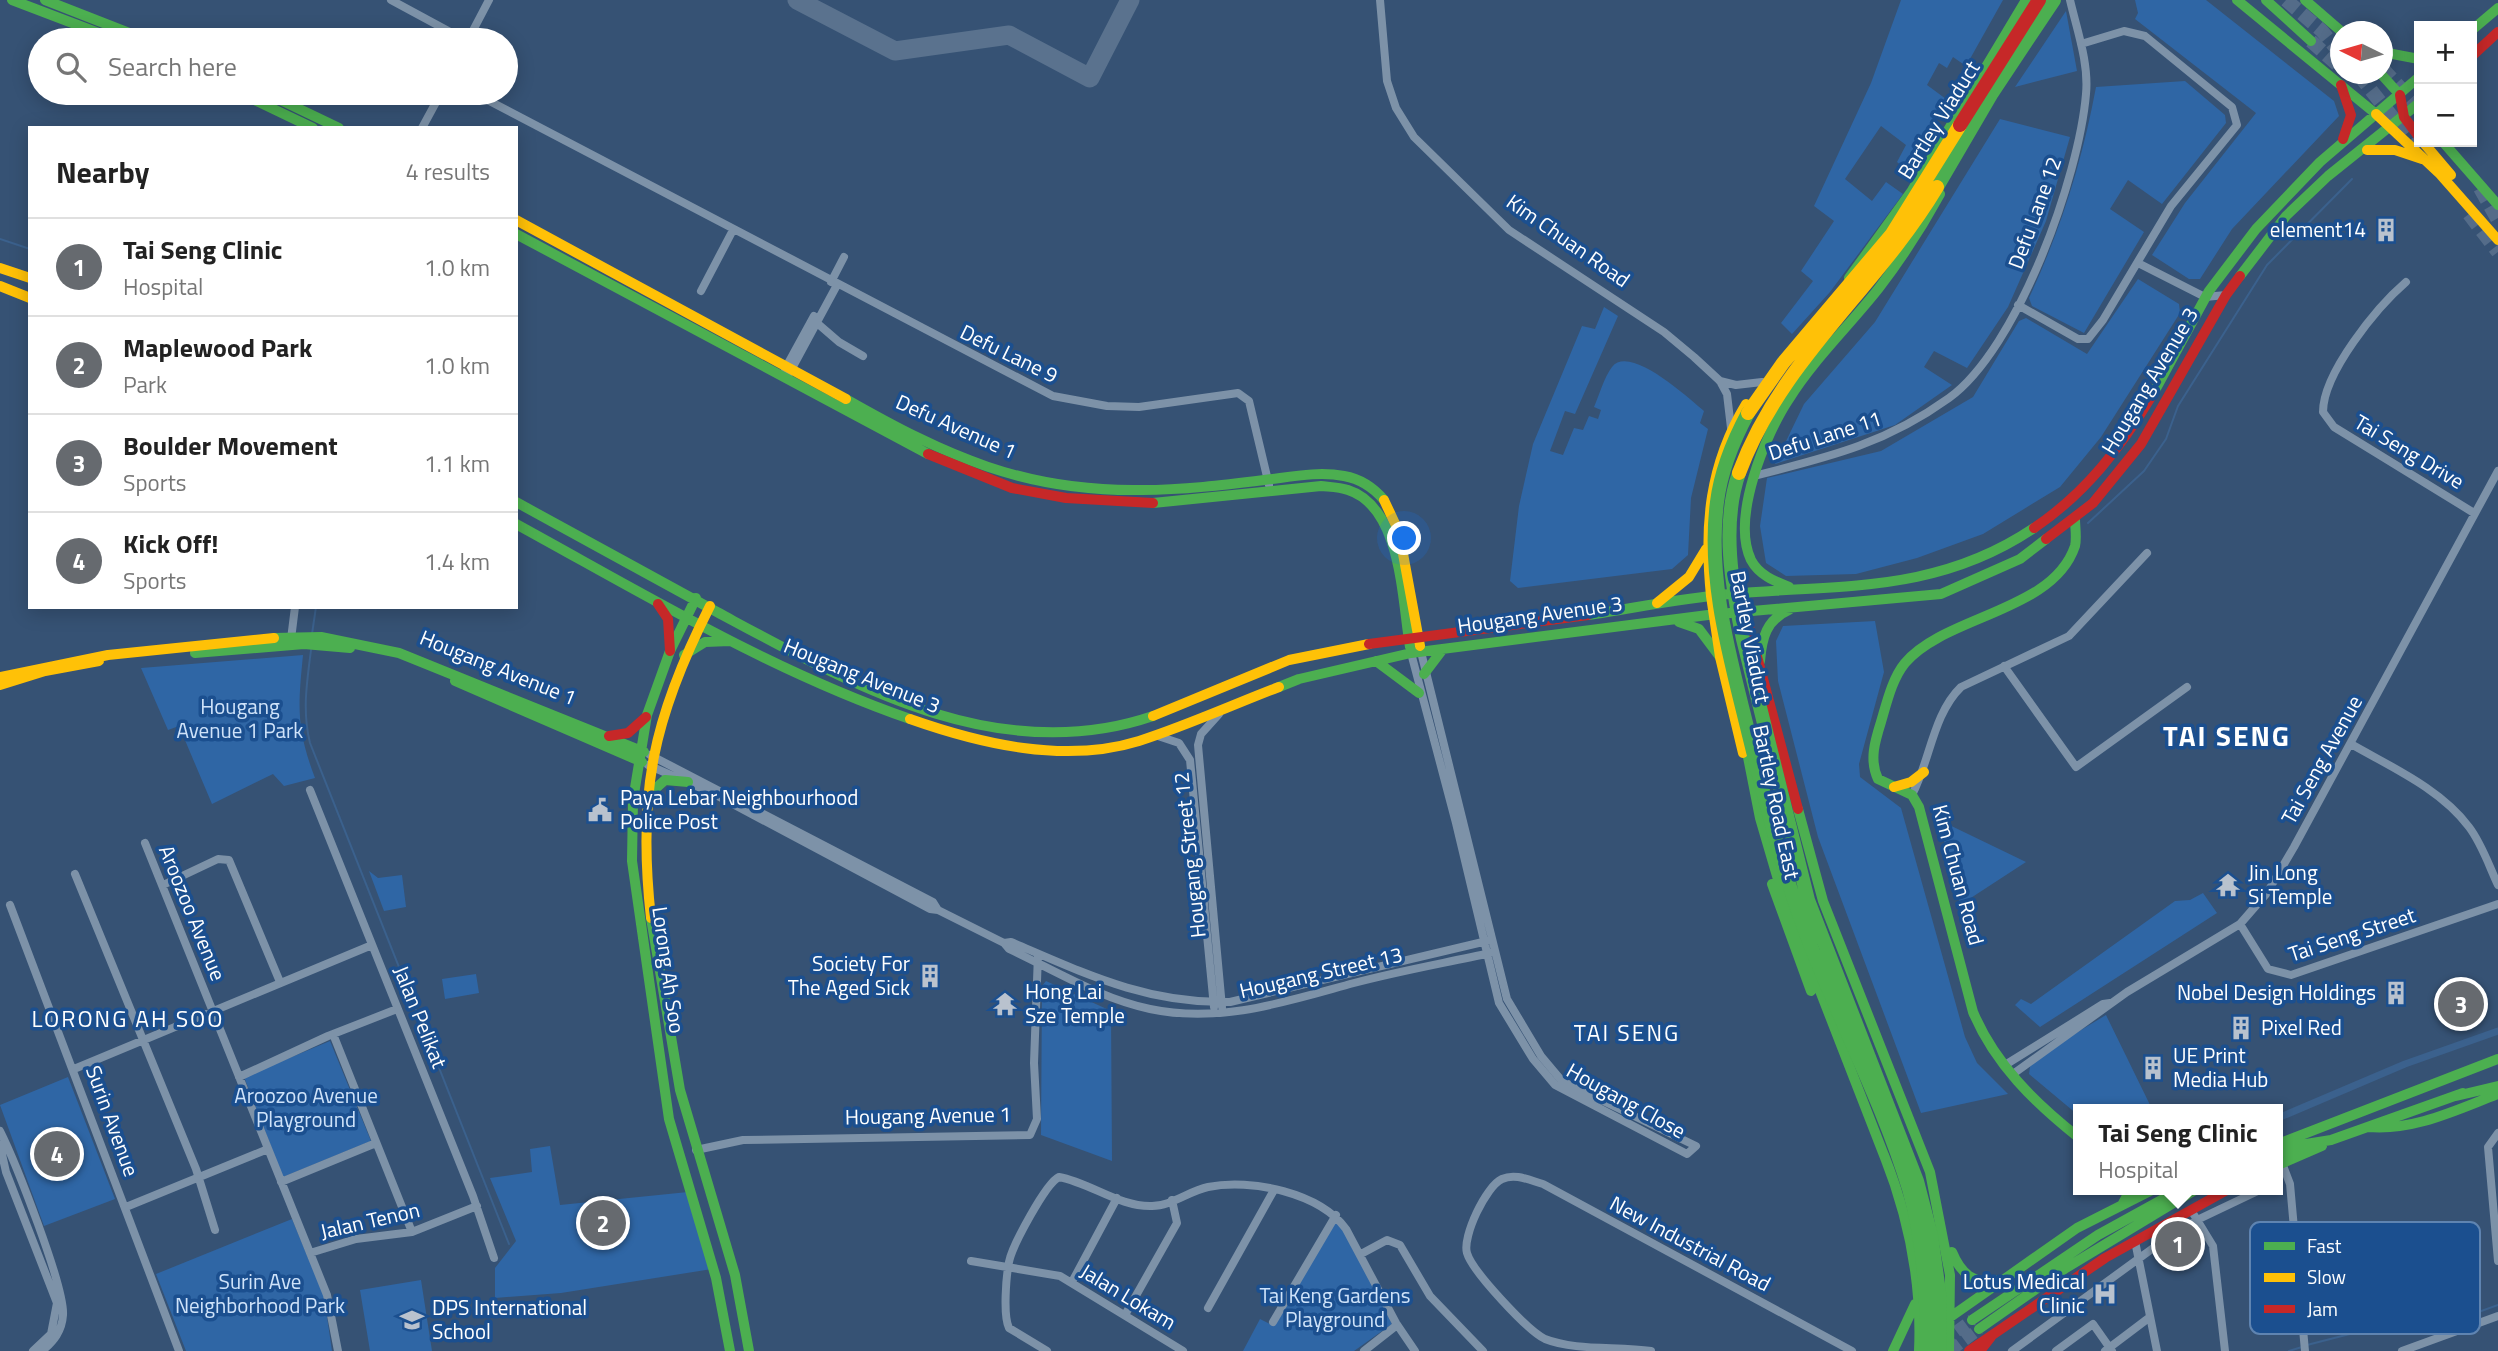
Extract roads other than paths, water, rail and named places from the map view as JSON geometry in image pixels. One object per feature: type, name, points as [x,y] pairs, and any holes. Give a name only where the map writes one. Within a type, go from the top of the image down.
[{"type":"main road","points":[[12,0],[86,28]]},
{"type":"main road","points":[[45,0],[116,28]]},
{"type":"main road","name":"Bartley Road East","points":[[1918,1349],[1917,1291],[1887,1163],[1804,976],[1781,915],[1757,831],[1742,748],[1720,657],[1711,596],[1706,549],[1709,491],[1731,428],[1750,398],[1864,257],[1911,192],[2026,0]]},
{"type":"main road","name":"Bartley Viaduct","points":[[1918,1349],[1927,1281],[1915,1205],[1872,1086],[1801,919],[1744,716],[1723,627],[1713,558],[1718,489],[1733,442],[1761,389],[1849,288],[1909,210],[2039,0]]},
{"type":"main road","name":"Bartley Viaduct","points":[[1940,1351],[1939,1284],[1925,1202],[1908,1144],[1829,957],[1798,868],[1734,596],[1729,558],[1730,515],[1744,452],[1769,401],[1899,244],[2054,0]]},
{"type":"main road","points":[[2237,0],[2392,128],[2439,173],[2498,238]]},
{"type":"main road","points":[[2266,0],[2311,41]]},
{"type":"main road","points":[[2305,0],[2330,22]]},
{"type":"main road","points":[[1802,589],[1779,585],[1751,563],[1746,531],[1749,492],[1778,417],[1926,221],[1960,157],[2001,92],[2066,1]]},
{"type":"main road","points":[[2477,26],[2498,8]]},
{"type":"main road","points":[[2477,51],[2498,32]]},
{"type":"main road","points":[[2393,54],[2414,58]]},
{"type":"main road","points":[[1980,76],[1986,90],[2001,92]]},
{"type":"main road","name":"Hougang Avenue 3","points":[[518,503],[817,666],[902,702],[982,724],[1056,736],[1098,733],[1145,721],[1237,680],[1319,651],[1415,645],[1466,634],[1711,596],[1802,589],[1848,589],[1937,573],[2009,542],[2048,519],[2095,477],[2136,420],[2205,297],[2268,216],[2341,144],[2414,82]]},
{"type":"main road","points":[[2390,84],[2414,111]]},
{"type":"main road","points":[[2341,85],[2351,115],[2341,144]]},
{"type":"main road","points":[[265,105],[309,126]]},
{"type":"main road","points":[[291,105],[336,126]]},
{"type":"main road","name":"Hougang Avenue 3","points":[[518,525],[731,641],[866,704],[961,737],[1058,751],[1116,746],[1299,679],[1376,661],[1415,645],[1443,649],[1714,614],[1885,601],[1941,593],[2020,559],[2059,532],[2093,503],[2119,474],[2150,429],[2226,295],[2286,216],[2334,171],[2414,111]]},
{"type":"main road","points":[[2363,151],[2384,146],[2422,159]]},
{"type":"main road","points":[[2427,147],[2498,238]]},
{"type":"main road","points":[[2448,147],[2498,205]]},
{"type":"main road","name":"Defu Avenue 1","points":[[518,221],[787,372]]},
{"type":"main road","name":"Defu Avenue 1","points":[[518,235],[787,372],[985,468],[1035,482],[1119,492],[1269,486],[1340,474],[1366,482],[1385,500],[1399,526],[1415,645]]},
{"type":"main road","points":[[1864,257],[1873,254],[1883,257],[1886,276]]},
{"type":"main road","points":[[0,268],[28,277]]},
{"type":"main road","points":[[0,286],[28,297]]},
{"type":"main road","points":[[2194,318],[2204,315],[2212,319]]},
{"type":"main road","points":[[1750,398],[1772,409],[1778,417]]},
{"type":"main road","name":"Kim Chuan Road","points":[[2073,1133],[2043,1107],[2009,1070],[1979,1028],[1919,807],[1912,795],[1878,779],[1871,760],[1886,705],[1905,664],[1925,647],[2047,581],[2069,564],[2075,554],[2075,519]]},
{"type":"main road","points":[[2059,532],[2076,539]]},
{"type":"main road","points":[[1656,604],[1689,577],[1706,549]]},
{"type":"main road","name":"Bartley Road East","points":[[1740,593],[1760,662],[1805,845],[1823,901],[1920,1143],[1943,1228],[1950,1275],[1949,1351]]},
{"type":"main road","points":[[653,598],[668,619],[677,653],[705,642],[731,641]]},
{"type":"main road","name":"Lorong Ah Soo","points":[[696,598],[686,616],[672,683],[644,757],[633,800],[632,861],[669,1076],[696,1150],[737,1281],[749,1351]]},
{"type":"main road","name":"Lorong Ah Soo","points":[[710,606],[700,624],[677,653],[647,715],[643,859],[676,1147],[720,1294],[730,1351]]},
{"type":"main road","points":[[1760,662],[1762,638],[1769,622],[1782,613],[1802,606]]},
{"type":"main road","points":[[1656,621],[1690,622],[1704,632],[1720,657]]},
{"type":"main road","name":"Hougang Avenue 1","points":[[0,677],[92,655],[304,641],[366,643],[409,654],[607,737],[644,757]]},
{"type":"main road","name":"Hougang Avenue 1","points":[[0,685],[45,671],[94,662],[304,641],[365,649],[407,660],[644,757]]},
{"type":"main road","points":[[1424,674],[1443,649]]},
{"type":"main road","points":[[1376,661],[1419,693]]},
{"type":"main road","points":[[607,737],[628,733],[647,715]]},
{"type":"main road","points":[[1744,716],[1753,791],[1776,877],[1838,1039],[1869,1107],[1887,1163]]},
{"type":"main road","points":[[1894,787],[1911,782],[1924,772]]},
{"type":"main road","points":[[645,798],[665,780],[688,782]]},
{"type":"main road","points":[[2283,1142],[2498,1059]]},
{"type":"main road","points":[[2283,1159],[2498,1079]]},
{"type":"main road","points":[[2456,1096],[2498,1086]]},
{"type":"main road","points":[[2368,1127],[2385,1130],[2403,1127],[2498,1094]]},
{"type":"main road","points":[[2122,1205],[2127,1195]]},
{"type":"main road","points":[[1918,1349],[1951,1317],[2012,1272],[2077,1228],[2142,1195]]},
{"type":"main road","points":[[1969,1351],[1981,1328],[2098,1235],[2172,1195]]},
{"type":"main road","points":[[1981,1328],[2066,1268],[2187,1195]]},
{"type":"main road","points":[[1981,1328],[2135,1241],[2194,1215],[2220,1195]]},
{"type":"main road","points":[[1943,1228],[1955,1260],[1967,1277],[1984,1283],[2012,1272]]},
{"type":"main road","points":[[1893,1351],[1914,1312],[1917,1291]]},
{"type":"main road","points":[[1980,1351],[1981,1328]]},
{"type":"street","points":[[391,0],[444,28]]},
{"type":"street","points":[[473,28],[489,0]]},
{"type":"street","name":"Kim Chuan Road","points":[[1380,0],[1387,80],[1396,108],[1414,137],[1509,230],[1664,332],[1720,381]]},
{"type":"street","name":"Defu Lane 12","points":[[2018,305],[2050,235],[2077,148],[2086,92],[2081,44],[2066,1]]},
{"type":"street","points":[[2018,305],[2078,339],[2088,339],[2138,263],[2171,206],[2237,125],[2235,112],[2145,36],[2124,31],[2081,44]]},
{"type":"street","points":[[423,126],[434,105]]},
{"type":"street","name":"Defu Lane 9","points":[[497,105],[833,283],[1057,397],[1107,407],[1139,407],[1238,393],[1249,401],[1269,486]]},
{"type":"street","points":[[701,291],[733,230]]},
{"type":"street","points":[[787,372],[817,323],[844,257]]},
{"type":"street","points":[[2138,263],[2205,297],[2226,295]]},
{"type":"street","name":"Tai Seng Drive","points":[[2406,282],[2364,327],[2324,391],[2323,412],[2334,427],[2474,513]]},
{"type":"street","points":[[787,372],[833,283]]},
{"type":"street","name":"Defu Lane 11","points":[[1754,476],[1831,457],[1903,428],[1951,396],[1980,369],[2018,305]]},
{"type":"street","points":[[817,323],[839,342],[863,356]]},
{"type":"street","points":[[1720,381],[1736,385],[1762,382]]},
{"type":"street","points":[[1720,381],[1727,394],[1731,428]]},
{"type":"street","name":"Tai Seng Avenue","points":[[2009,1070],[2106,1009],[2110,1003],[2240,923],[2267,893],[2351,744],[2498,471]]},
{"type":"street","points":[[1912,795],[1924,772],[1950,697],[1961,687],[2069,636],[2147,553]]},
{"type":"street","points":[[296,609],[304,641]]},
{"type":"street","name":"Hougang Close","points":[[1415,645],[1488,941],[1490,953],[1499,1003],[1533,1059],[1555,1084],[1687,1154],[1693,1150],[1696,1146],[1562,1080],[1541,1056],[1507,999],[1490,953]]},
{"type":"street","name":"Hougang Close","points":[[1415,645],[1419,693],[1488,941]]},
{"type":"street","points":[[2004,666],[2076,767],[2187,687]]},
{"type":"street","name":"Hougang Street 12","points":[[1218,1013],[1198,745],[1209,723],[1229,705]]},
{"type":"street","name":"Hougang Street 12","points":[[1151,735],[1179,743],[1190,760],[1218,1002]]},
{"type":"street","points":[[2351,744],[2421,785],[2459,816],[2476,839],[2498,885]]},
{"type":"street","name":"Hougang Avenue 1","points":[[644,757],[930,909],[938,909]]},
{"type":"street","name":"Hougang Avenue 1","points":[[644,757],[933,902],[938,909],[1009,948],[1038,958],[1034,1063],[1037,1119],[1030,1135],[743,1140],[696,1150]]},
{"type":"street","name":"Jalan Pelikat","points":[[310,790],[477,1206],[494,1258]]},
{"type":"street","name":"Aroozoo Avenue","points":[[145,842],[327,1295],[338,1351]]},
{"type":"street","points":[[163,885],[218,859],[229,860],[280,982]]},
{"type":"street","points":[[75,874],[145,1041],[198,1178],[215,1230]]},
{"type":"street","name":"Tai Seng Street","points":[[2240,923],[2268,969],[2291,975],[2498,904]]},
{"type":"street","name":"Surin Avenue","points":[[10,905],[179,1351]]},
{"type":"street","name":"Hougang Street 13","points":[[1084,979],[1146,996],[1218,1002],[1488,941]]},
{"type":"street","points":[[74,1069],[372,945]]},
{"type":"street","name":"Hougang Street 13","points":[[1038,958],[1084,979],[1124,1002],[1152,1010],[1218,1013],[1293,1001],[1355,982],[1490,953]]},
{"type":"street","points":[[239,1077],[333,1034],[397,1009]]},
{"type":"street","points":[[333,1034],[412,1232]]},
{"type":"street","points":[[0,1131],[62,1296],[61,1329],[54,1341],[42,1351]]},
{"type":"street","points":[[2498,1133],[2488,1147],[2498,1261]]},
{"type":"street","points":[[281,1182],[376,1143]]},
{"type":"street","points":[[0,1145],[6,1172],[58,1303],[51,1334],[33,1351]]},
{"type":"street","points":[[126,1207],[268,1149]]},
{"type":"street","points":[[2283,1169],[2290,1184],[2293,1222]]},
{"type":"street","name":"New Industrial Road","points":[[1651,1351],[1568,1346],[1545,1339],[1510,1308],[1475,1269],[1468,1257],[1466,1240],[1486,1194],[1500,1180],[1508,1177],[1543,1184],[1852,1351]]},
{"type":"street","points":[[1047,1351],[1007,1325],[1009,1267],[1015,1246],[1055,1178],[1064,1178],[1116,1198],[1152,1206],[1214,1186],[1274,1190],[1313,1201],[1336,1215],[1361,1254],[1397,1325],[1415,1351]]},
{"type":"street","points":[[1208,1308],[1274,1190]]},
{"type":"street","points":[[2012,1351],[2194,1215],[2247,1195]]},
{"type":"street","points":[[1072,1282],[1116,1198]]},
{"type":"street","points":[[1125,1315],[1176,1226],[1178,1217],[1172,1200]]},
{"type":"street","name":"Jalan Tenon","points":[[310,1253],[356,1239],[412,1232],[477,1206]]},
{"type":"street","points":[[1273,1322],[1336,1215]]},
{"type":"street","points":[[2194,1215],[2213,1246],[2225,1351]]},
{"type":"street","points":[[1361,1254],[1387,1240],[1400,1245],[1425,1290],[1483,1351]]},
{"type":"street","points":[[2135,1241],[2157,1351]]},
{"type":"street","name":"Jalan Lokam","points":[[971,1261],[1060,1276],[1183,1351]]},
{"type":"street","points":[[2480,1323],[2498,1316]]},
{"type":"street","points":[[2056,1351],[2093,1324],[2109,1350],[2150,1317]]},
{"type":"street","points":[[1364,1351],[1397,1325]]},
{"type":"street","points":[[2402,1351],[2451,1334]]},
{"type":"waterway","points":[[2088,523],[2144,471],[2166,439],[2178,406],[2267,265],[2352,179]]},
{"type":"waterway","points":[[0,239],[28,248]]},
{"type":"waterway","points":[[312,634],[316,609]]},
{"type":"waterway","points":[[311,650],[306,708],[310,743],[509,1244]]},
{"type":"waterway","points":[[2283,1116],[2405,1064],[2498,1031]]},
{"type":"waterway","points":[[2480,1312],[2498,1305]]},
{"type":"waterway","points":[[2307,1345],[2350,1334]]},
{"type":"waterway","points":[[2289,1351],[2302,1347]]},
{"type":"tunnel","points":[[2286,0],[2330,41]]},
{"type":"tunnel","points":[[2311,41],[2330,58]]},
{"type":"tunnel","points":[[2393,80],[2414,103]]},
{"type":"tunnel","points":[[2366,84],[2418,149]]},
{"type":"tunnel","points":[[2480,188],[2498,220]]},
{"type":"tunnel","points":[[2469,214],[2498,252]]},
{"type":"tunnel","points":[[1942,1342],[1972,1320]]},
{"type":"tunnel","points":[[1950,1351],[1979,1329]]},
{"type":"place","name":"element14","points":[[2386,230]]},
{"type":"place","name":"Paya Lebar Neighbourhood Police Post","points":[[600,810]]},
{"type":"place","name":"Jin Long Si Temple","points":[[2228,885]]},
{"type":"place","name":"Society For The Aged Sick","points":[[930,976]]},
{"type":"place","name":"Nobel Design Holdings","points":[[2396,993]]},
{"type":"place","name":"Hong Lai Sze Temple","points":[[1005,1004]]},
{"type":"place","name":"Boulder Movement","points":[[2461,1004]]},
{"type":"place","name":"Pixel Red","points":[[2241,1028]]},
{"type":"place","name":"UE Print Media Hub","points":[[2153,1068]]},
{"type":"place","name":"Kick Off!","points":[[57,1154]]},
{"type":"place","name":"Maplewood Park","points":[[603,1223]]},
{"type":"place","name":"Tai Seng Clinic","points":[[2178,1244]]},
{"type":"place","name":"Lotus Medical Clinic","points":[[2105,1294]]},
{"type":"place","name":"DPS International School","points":[[412,1320]]},
{"type":"district","name":"TAI SENG","points":[[2227,736]]},
{"type":"district","name":"LORONG AH SOO","points":[[128,1019]]},
{"type":"district","name":"TAI SENG","points":[[1627,1033]]},
{"type":"park label","name":"Hougang Avenue 1 Park","points":[[240,719]]},
{"type":"park label","name":"Aroozoo Avenue Playground","points":[[306,1108]]},
{"type":"park label","name":"Surin Ave Neighborhood Park","points":[[260,1294]]},
{"type":"park label","name":"Tai Keng Gardens Playground","points":[[1335,1308]]}]
